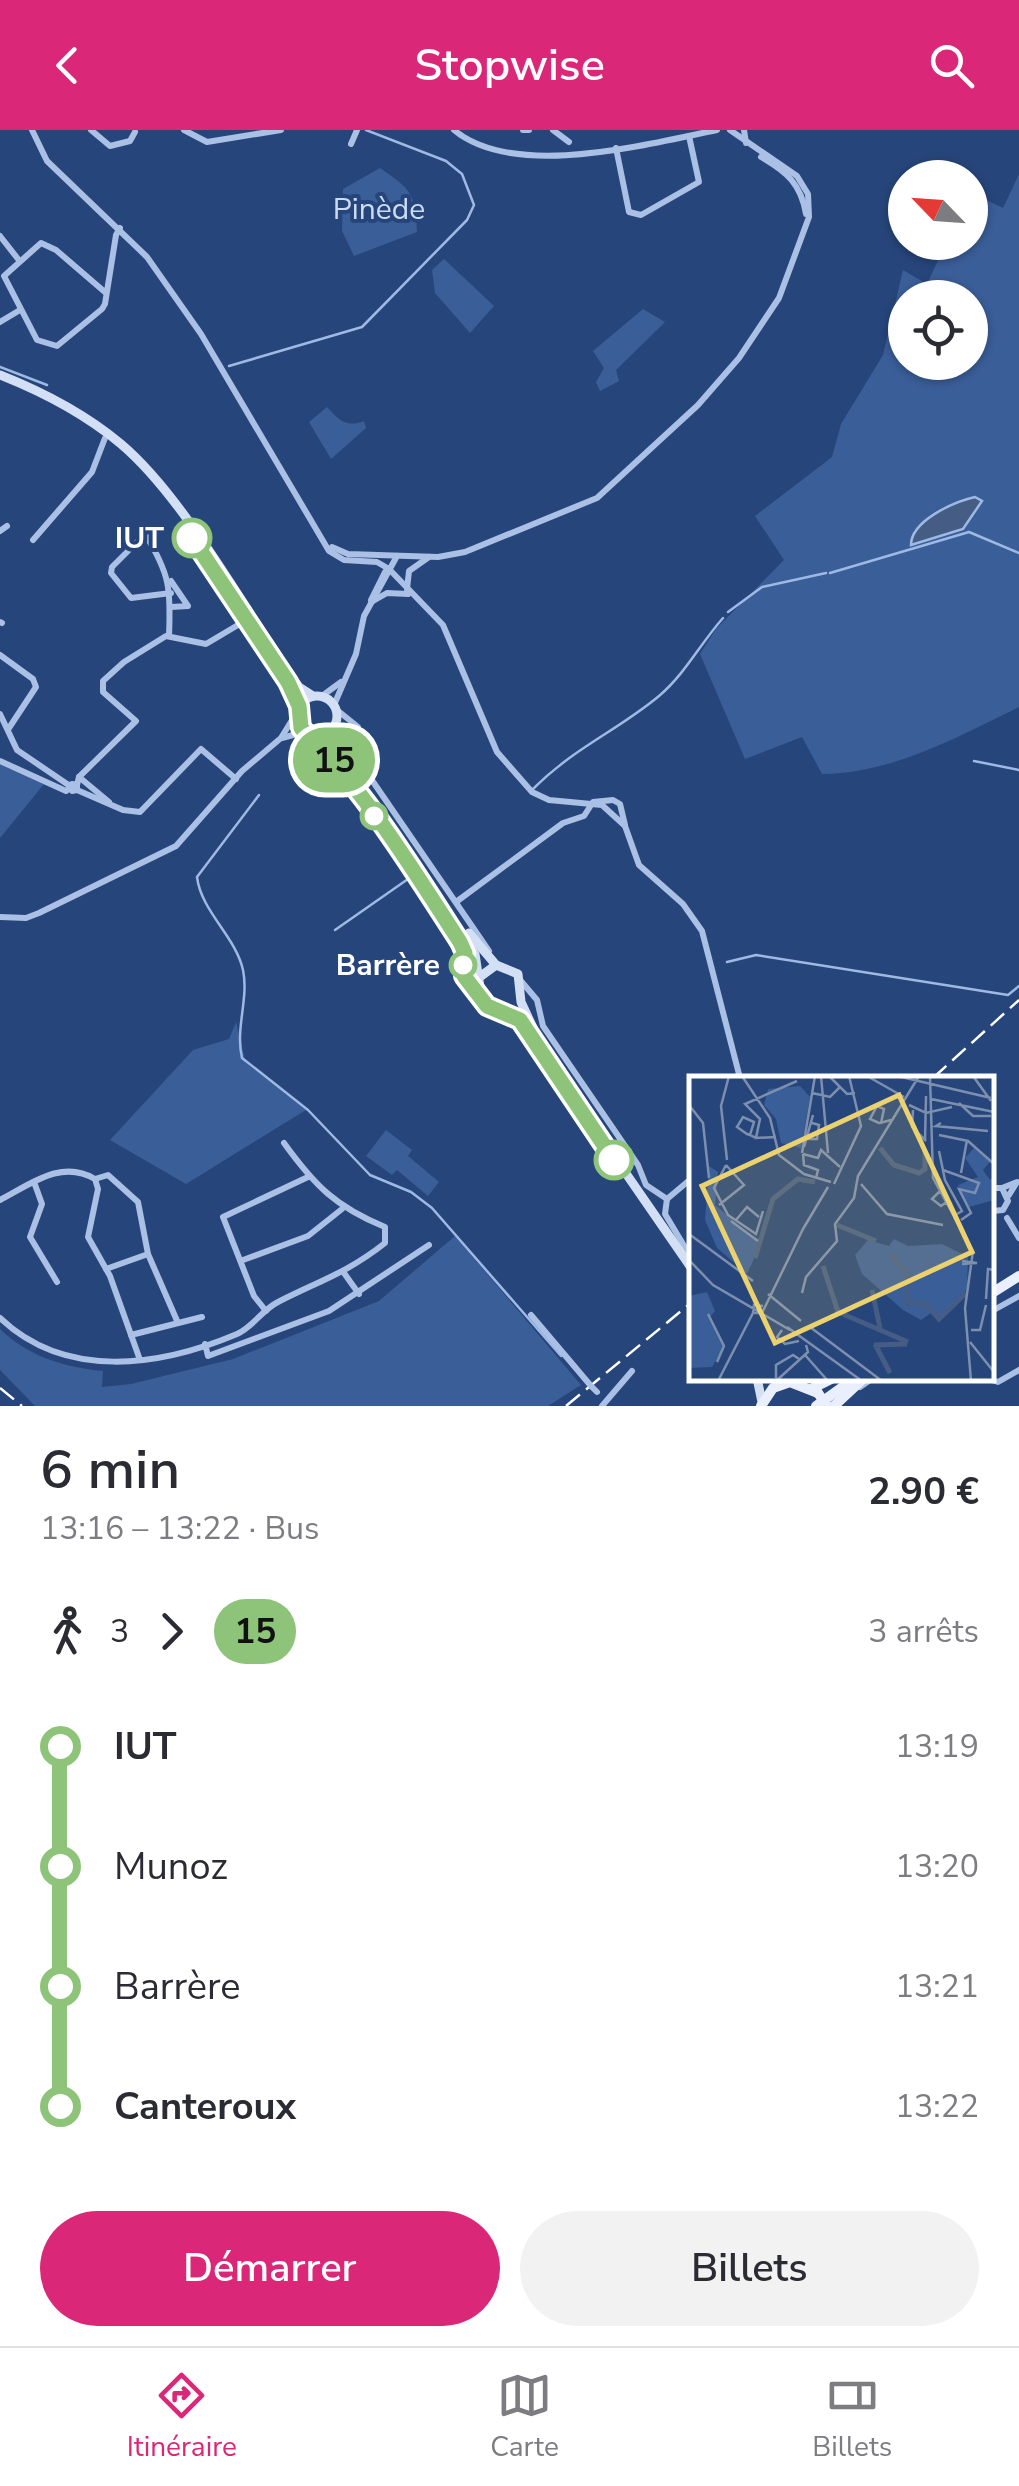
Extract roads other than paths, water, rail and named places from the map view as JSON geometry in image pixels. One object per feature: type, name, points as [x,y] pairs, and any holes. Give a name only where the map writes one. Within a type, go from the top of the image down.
[{"type":"main road","points":[[0,377],[39,396],[105,438],[168,505],[241,620],[250,626],[312,735],[344,760],[475,954],[480,976],[478,990],[487,1006],[520,1020],[689,1260]]},
{"type":"main road","points":[[0,377],[54,399],[123,445],[177,509],[299,686],[336,707],[342,750],[480,950],[521,989],[529,1023],[689,1260]]},
{"type":"main road","points":[[298,709],[318,696]]},
{"type":"main road","points":[[312,735],[336,724]]},
{"type":"main road","points":[[480,976],[500,965]]},
{"type":"main road","points":[[503,1010],[521,989]]},
{"type":"main road","points":[[994,1289],[1019,1274]]},
{"type":"main road","points":[[761,1404],[783,1381]]},
{"type":"main road","points":[[787,1381],[816,1391],[834,1403],[860,1381]]},
{"type":"main road","points":[[816,1391],[830,1381]]},
{"type":"main road","points":[[813,1406],[848,1381]]},
{"type":"street","points":[[32,130],[47,161],[148,257],[202,334],[329,551],[344,560],[377,562],[389,569],[443,625],[487,733],[521,781],[534,794],[549,800],[592,802],[625,826],[639,865],[683,904],[702,931],[739,1076]]},
{"type":"street","points":[[92,130],[110,146],[130,141],[135,132]]},
{"type":"street","points":[[190,131],[208,142],[281,130]]},
{"type":"street","points":[[351,144],[357,130]]},
{"type":"street","points":[[454,130],[461,136],[529,154],[561,156],[717,130]]},
{"type":"street","points":[[553,130],[569,142]]},
{"type":"street","points":[[327,542],[348,554],[429,557],[465,552],[608,491],[698,405],[739,358],[779,298],[807,220],[808,194],[797,176],[729,130]]},
{"type":"street","points":[[729,130],[736,142],[790,175],[803,196],[807,220]]},
{"type":"street","points":[[744,130],[746,144]]},
{"type":"street","points":[[616,148],[629,212],[641,215],[699,182],[689,136]]},
{"type":"street","points":[[106,293],[48,244],[36,244],[4,276],[37,340],[57,346],[95,318],[106,293],[120,228]]},
{"type":"street","points":[[0,236],[18,259]]},
{"type":"street","points":[[0,322],[20,310]]},
{"type":"street","points":[[33,540],[92,472],[105,438]]},
{"type":"street","points":[[171,593],[131,598],[111,574],[114,562],[145,534],[188,606],[171,607]]},
{"type":"street","points":[[398,556],[375,586],[336,707],[358,727],[358,753],[365,770],[500,965]]},
{"type":"street","points":[[409,592],[409,572],[429,557]]},
{"type":"street","points":[[170,636],[171,582]]},
{"type":"street","points":[[372,601],[387,593],[409,592]]},
{"type":"street","points":[[0,761],[66,791],[136,721],[103,692],[104,681],[124,662],[170,636],[206,644],[241,620]]},
{"type":"street","points":[[0,655],[33,679],[36,687],[9,728]]},
{"type":"street","points":[[318,696],[342,682]]},
{"type":"street","points":[[0,917],[26,918],[39,913],[158,853],[187,834],[236,779],[280,738],[298,709]]},
{"type":"street","points":[[0,714],[14,745],[24,756],[114,806],[140,812],[196,749],[236,779]]},
{"type":"street","points":[[336,724],[348,719]]},
{"type":"street","points":[[280,738],[312,735],[460,942],[465,953],[464,976],[478,990]]},
{"type":"street","points":[[75,785],[114,806]]},
{"type":"street","points":[[456,902],[563,824],[584,816],[592,802]]},
{"type":"street","points":[[521,989],[538,1000],[543,1026],[638,1165],[646,1185],[664,1196]]},
{"type":"street","points":[[568,1061],[568,1076],[581,1100]]},
{"type":"street","points":[[0,1318],[36,1346],[60,1356],[104,1364],[140,1360],[240,1333],[266,1311],[344,1272],[388,1239],[385,1228],[342,1209],[308,1177],[284,1144]]},
{"type":"street","points":[[0,1200],[67,1170],[95,1179],[108,1175],[138,1202],[148,1254],[178,1323]]},
{"type":"street","points":[[266,1311],[254,1296],[243,1260],[223,1222],[224,1215],[308,1177]]},
{"type":"street","points":[[95,1179],[98,1189],[88,1237],[106,1269],[140,1360]]},
{"type":"street","points":[[664,1196],[689,1180]]},
{"type":"street","points":[[34,1182],[42,1204],[30,1237],[57,1282]]},
{"type":"street","points":[[994,1188],[1018,1182]]},
{"type":"street","points":[[1018,1182],[998,1211],[1019,1238]]},
{"type":"street","points":[[1002,1188],[1008,1196]]},
{"type":"street","points":[[664,1196],[665,1214],[689,1258]]},
{"type":"street","points":[[243,1260],[308,1236],[342,1209]]},
{"type":"street","points":[[204,1344],[208,1356],[329,1311],[430,1246]]},
{"type":"street","points":[[106,1269],[148,1254]]},
{"type":"street","points":[[344,1272],[360,1294]]},
{"type":"street","points":[[994,1309],[1019,1296]]},
{"type":"street","points":[[530,1315],[604,1404],[632,1371]]},
{"type":"street","points":[[131,1334],[202,1318]]},
{"type":"street","points":[[994,1381],[1019,1370]]},
{"type":"street","points":[[834,1403],[868,1381]]},
{"type":"waterway","points":[[229,366],[362,327],[467,220],[474,205],[462,174],[446,161],[366,130]]},
{"type":"waterway","points":[[0,367],[47,385]]},
{"type":"waterway","points":[[830,573],[969,532],[1019,553]]},
{"type":"waterway","points":[[728,612],[762,587],[826,573]]},
{"type":"waterway","points":[[533,789],[564,762],[659,696],[723,618]]},
{"type":"waterway","points":[[974,761],[1019,770]]},
{"type":"waterway","points":[[259,795],[197,877],[205,901],[243,970],[242,1058],[308,1110],[370,1175],[411,1192],[432,1208],[561,1356]]},
{"type":"waterway","points":[[335,930],[408,879]]},
{"type":"waterway","points":[[727,962],[756,955],[1008,995],[1019,986]]},
{"type":"railway","points":[[935,1076],[1019,1000]]},
{"type":"railway","points":[[566,1406],[689,1304]]},
{"type":"railway","points":[[0,1388],[22,1406]]},
{"type":"place","name":"IUT","points":[[192,538]]},
{"type":"place","name":"Barrère","points":[[463,965]]},
{"type":"park label","name":"Pinède","points":[[379,209]]}]
